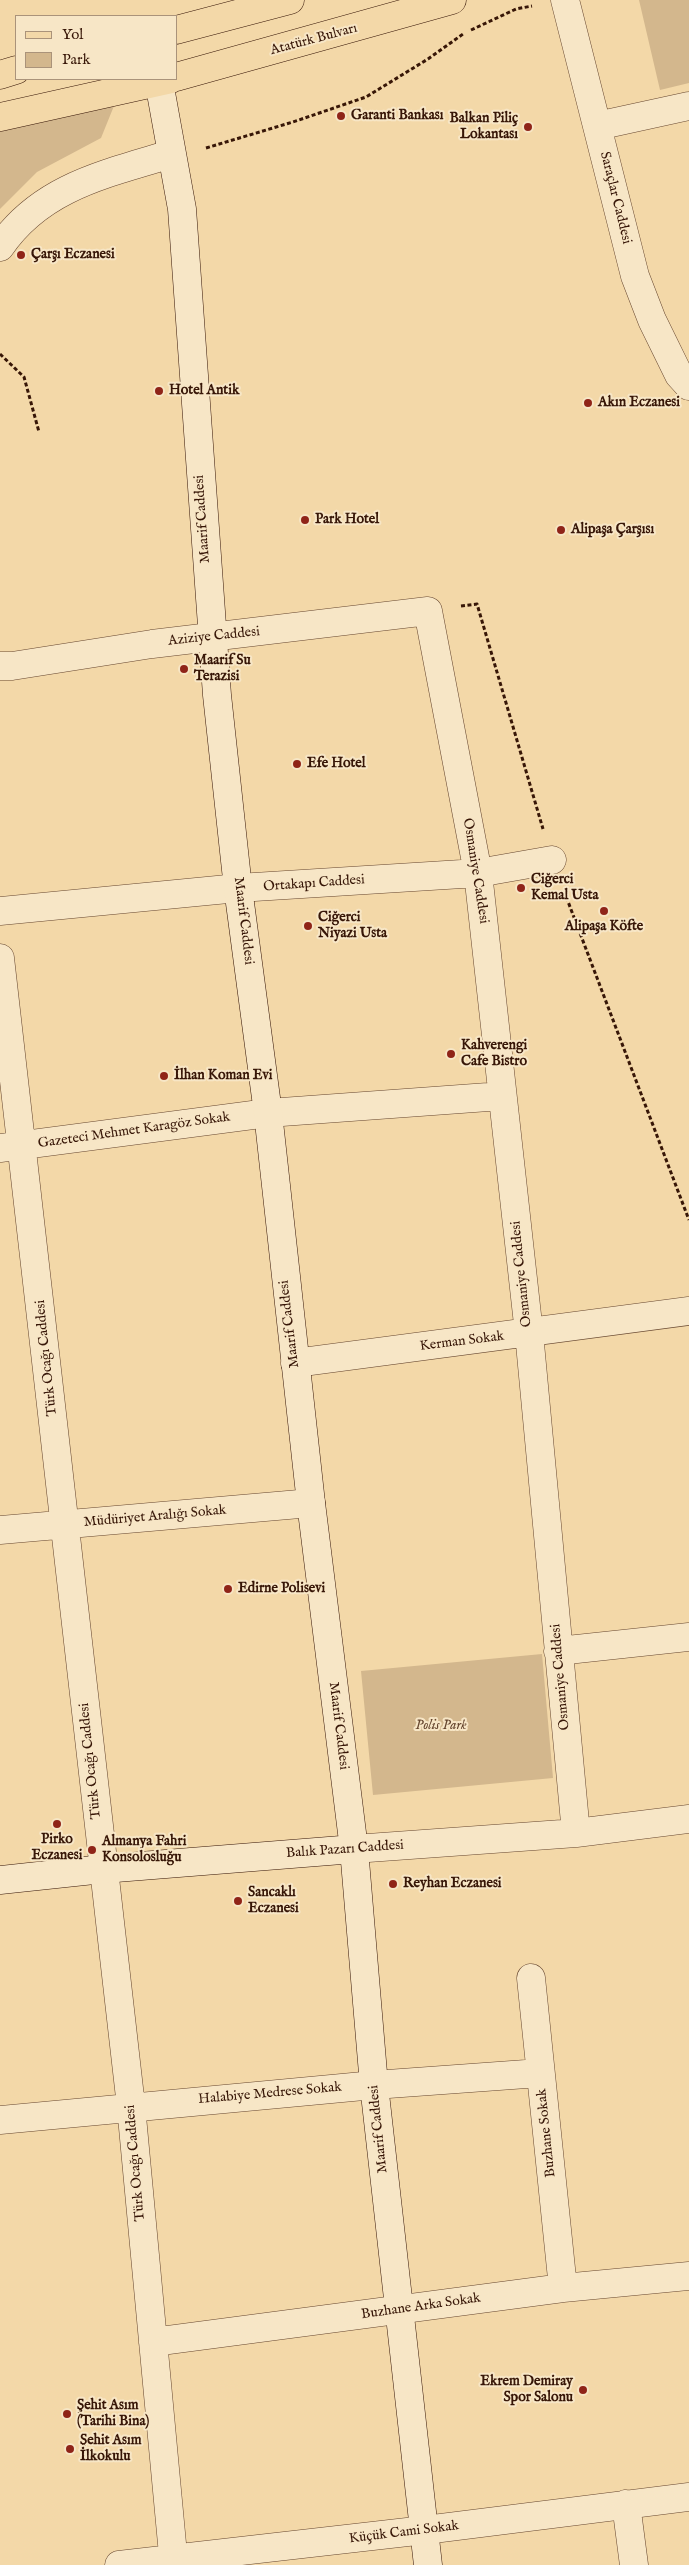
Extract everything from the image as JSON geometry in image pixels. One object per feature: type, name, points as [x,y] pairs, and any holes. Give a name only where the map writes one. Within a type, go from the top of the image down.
[{"type":"main road","points":[[178,29],[290,0]]},
{"type":"main road","name":"Atatürk Bulvarı","points":[[178,76],[452,0]]},
{"type":"main road","points":[[0,74],[15,70]]},
{"type":"main road","name":"Atatürk Bulvarı","points":[[0,117],[162,80]]},
{"type":"street","name":"Saraçlar Caddesi","points":[[565,0],[635,276],[679,375],[689,386]]},
{"type":"street","name":"Maarif Caddesi","points":[[166,80],[171,154],[182,209],[211,638],[238,888],[268,1113],[310,1503],[354,1849],[374,2085],[428,2565]]},
{"type":"street","points":[[597,126],[689,106]]},
{"type":"street","points":[[0,247],[14,226],[57,194],[88,178],[171,154]]},
{"type":"street","name":"Aziziye Caddesi","points":[[0,666],[12,666],[152,644],[428,612]]},
{"type":"street","name":"Osmaniye Caddesi","points":[[428,612],[478,873],[529,1333],[576,1832]]},
{"type":"street","name":"Ortakapı Caddesi","points":[[0,911],[238,888],[478,873],[552,860]]},
{"type":"street","name":"Türk Ocağı Caddesi","points":[[0,958],[12,1147],[66,1525],[131,2106],[173,2562]]},
{"type":"street","name":"Gazeteci Mehmet Karagöz Sokak","points":[[12,1147],[268,1113],[502,1096]]},
{"type":"street","name":"Kerman Sokak","points":[[295,1363],[689,1311]]},
{"type":"street","name":"Müdüriyet Aralığı Sokak","points":[[0,1530],[310,1503]]},
{"type":"street","points":[[558,1651],[689,1637]]},
{"type":"street","name":"Balık Pazarı Caddesi","points":[[0,1880],[103,1869],[576,1832],[689,1819]]},
{"type":"street","name":"Buzhane Sokak","points":[[530,1978],[563,2288]]},
{"type":"street","name":"Halabiye Medrese Sokak","points":[[0,2120],[131,2106],[540,2073]]},
{"type":"street","name":"Buzhane Arka Sokak","points":[[153,2342],[563,2288],[689,2276]]},
{"type":"street","name":"Küçük Cami Sokak","points":[[119,2565],[173,2562],[689,2497]]},
{"type":"street","points":[[626,2504],[634,2565]]},
{"type":"path","points":[[171,154],[211,147],[366,97],[466,33],[516,9],[565,0]]},
{"type":"path","points":[[0,354],[24,377],[38,432]]},
{"type":"path","points":[[428,612],[477,604],[552,860],[689,1220]]},
{"type":"green space","points":[[639,0],[689,0],[689,83],[660,90]]},
{"type":"green space","points":[[118,96],[101,138],[37,172],[0,209],[0,128]]},
{"type":"green space","name":"Polis Park","points":[[542,1654],[553,1778],[373,1795],[361,1671]]},
{"type":"place","name":"Garanti Bankası","points":[[341,116]]},
{"type":"place","name":"Balkan Piliç Lokantası","points":[[528,127]]},
{"type":"place","name":"Çarşı Eczanesi","points":[[21,255]]},
{"type":"place","name":"Hotel Antik","points":[[159,391]]},
{"type":"place","name":"Akın Eczanesi","points":[[588,403]]},
{"type":"place","name":"Park Hotel","points":[[305,520]]},
{"type":"place","name":"Alipaşa Çarşısı","points":[[561,530]]},
{"type":"place","name":"Maarif Su Terazisi","points":[[184,669]]},
{"type":"place","name":"Efe Hotel","points":[[297,764]]},
{"type":"place","name":"Ciğerci Kemal Usta","points":[[521,888]]},
{"type":"place","name":"Alipaşa Köfte","points":[[604,911]]},
{"type":"place","name":"Ciğerci Niyazi Usta","points":[[308,926]]},
{"type":"place","name":"Kahverengi Cafe Bistro","points":[[451,1054]]},
{"type":"place","name":"İlhan Koman Evi","points":[[164,1076]]},
{"type":"place","name":"Edirne Polisevi","points":[[228,1589]]},
{"type":"place","name":"Pirko Eczanesi","points":[[57,1824]]},
{"type":"place","name":"Almanya Fahri Konsolosluğu","points":[[92,1850]]},
{"type":"place","name":"Reyhan Eczanesi","points":[[393,1884]]},
{"type":"place","name":"Sancaklı Eczanesi","points":[[238,1901]]},
{"type":"place","name":"Ekrem Demiray Spor Salonu","points":[[583,2390]]},
{"type":"place","name":"Şehit Asım (Tarihi Bina)","points":[[67,2414]]},
{"type":"place","name":"Şehit Asım İlkokulu","points":[[70,2449]]}]
